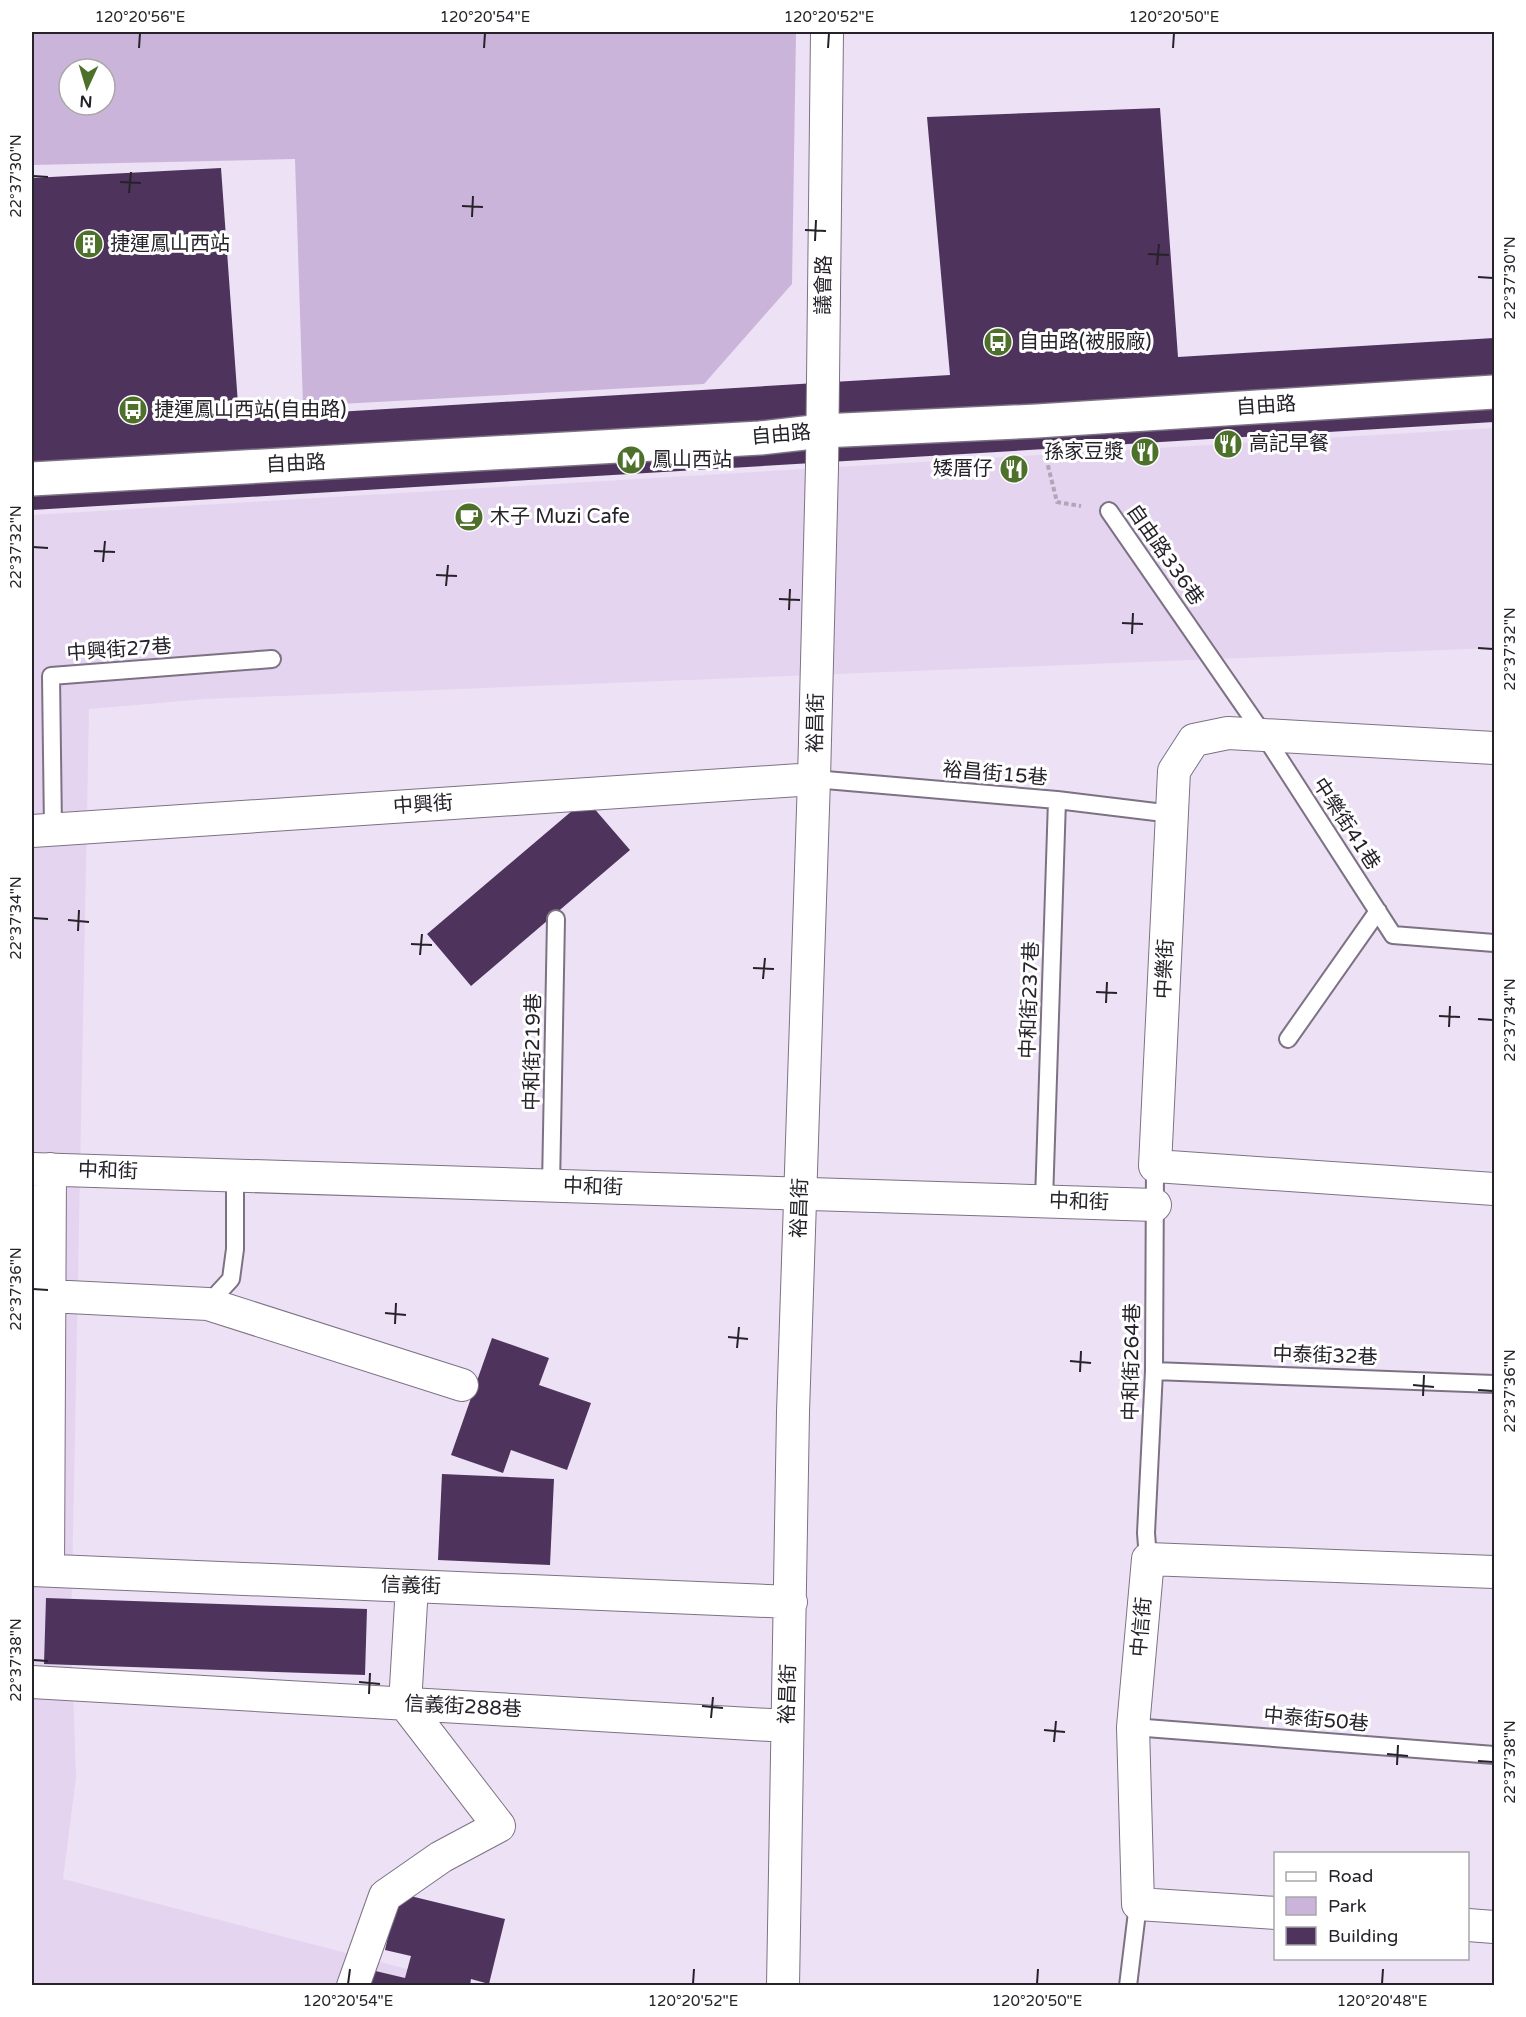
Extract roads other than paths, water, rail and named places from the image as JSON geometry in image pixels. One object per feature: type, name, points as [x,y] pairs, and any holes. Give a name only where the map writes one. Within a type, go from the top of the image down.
[{"type":"street","name":"議會路","points":[[822,431],[827,32]]},
{"type":"street","name":"自由路","points":[[32,479],[760,438],[822,431],[1037,421],[1494,392]]},
{"type":"street","name":"裕昌街","points":[[783,1986],[794,1412],[814,778],[822,431]]},
{"type":"street","name":"中樂街","points":[[1155,1166],[1174,771],[1194,740],[1228,733],[1494,748]]},
{"type":"street","name":"中興街","points":[[42,830],[814,778]]},
{"type":"street","points":[[1155,1166],[1494,1189]]},
{"type":"street","name":"中和街","points":[[41,1169],[1155,1205]]},
{"type":"street","points":[[40,1570],[49,1296],[41,1169]]},
{"type":"street","points":[[49,1296],[208,1304],[462,1385]]},
{"type":"street","points":[[1148,1559],[1494,1572]]},
{"type":"street","name":"中信街","points":[[1138,1904],[1133,1727],[1148,1559]]},
{"type":"street","name":"信義街","points":[[40,1570],[791,1602]]},
{"type":"street","points":[[353,1986],[385,1896],[441,1857],[499,1826],[405,1704],[412,1586]]},
{"type":"street","name":"信義街288巷","points":[[32,1682],[787,1726]]},
{"type":"street","points":[[1138,1904],[1274,1913]]},
{"type":"street","points":[[1469,1925],[1494,1927]]},
{"type":"lane","name":"自由路336巷","points":[[1109,511],[1264,735]]},
{"type":"lane","name":"中興街27巷","points":[[42,830],[51,676],[272,659]]},
{"type":"lane","name":"中樂街41巷","points":[[1264,735],[1393,935],[1494,943]]},
{"type":"lane","name":"裕昌街15巷","points":[[814,778],[1057,800],[1173,814]]},
{"type":"lane","name":"中和街237巷","points":[[1044,1201],[1057,800]]},
{"type":"lane","points":[[1288,1039],[1378,911]]},
{"type":"lane","name":"中和街219巷","points":[[551,1185],[556,919]]},
{"type":"lane","name":"中和街264巷","points":[[1148,1559],[1146,1533],[1154,1371],[1155,1166]]},
{"type":"lane","points":[[208,1304],[231,1279],[234,1250],[235,1175]]},
{"type":"lane","name":"中泰街32巷","points":[[1154,1371],[1494,1384]]},
{"type":"lane","name":"中泰街50巷","points":[[1133,1727],[1494,1755]]},
{"type":"lane","points":[[1128,1986],[1138,1904]]},
{"type":"place","name":"捷運鳳山西站","points":[[89,244]]},
{"type":"place","name":"自由路(被服廠)","points":[[998,342]]},
{"type":"place","name":"捷運鳳山西站(自由路)","points":[[133,410]]},
{"type":"place","name":"高記早餐","points":[[1228,444]]},
{"type":"place","name":"孫家豆漿","points":[[1145,452]]},
{"type":"place","name":"鳳山西站","points":[[631,460]]},
{"type":"place","name":"矮厝仔","points":[[1014,469]]},
{"type":"place","name":"木子 Muzi Cafe","points":[[469,517]]}]
